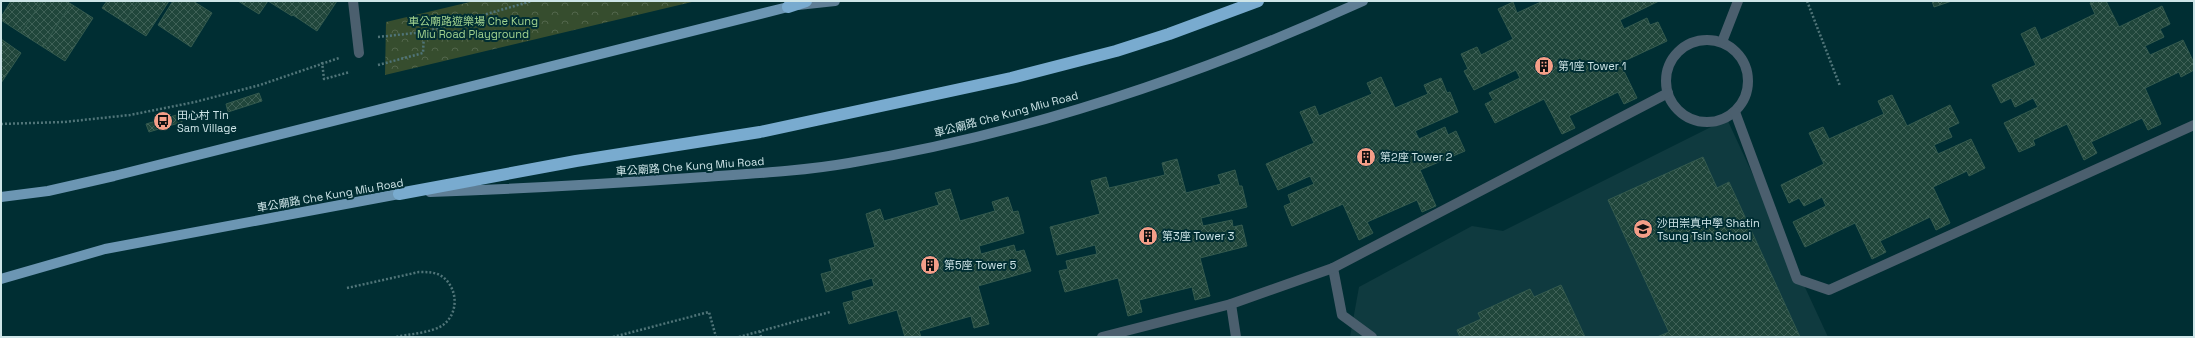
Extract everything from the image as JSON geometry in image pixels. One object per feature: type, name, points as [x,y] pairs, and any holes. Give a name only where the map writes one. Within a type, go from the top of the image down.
[{"type":"highway","points":[[788,7],[806,1]]},
{"type":"highway","points":[[399,194],[576,161],[760,132],[1062,66],[1169,34],[1258,1]]},
{"type":"main road","points":[[1,197],[48,191],[114,176],[788,7],[835,1]]},
{"type":"main road","name":"車公廟路 Che Kung Miu Road","points":[[1,279],[105,249],[399,194],[582,186],[776,172],[848,163],[908,151],[1044,118],[1119,95],[1246,50],[1363,1]]},
{"type":"lane","points":[[353,1],[359,53]]},
{"type":"lane","points":[[1722,42],[1738,1]]},
{"type":"lane","points":[[1710,40],[1722,42],[1734,50],[1743,60],[1748,74],[1748,88],[1743,101],[1735,112],[1723,119],[1710,122],[1696,121],[1679,110],[1668,93],[1666,80],[1668,67],[1675,55],[1684,47],[1696,41],[1710,40]]},
{"type":"lane","points":[[1102,337],[1231,304],[1333,268],[1668,93]]},
{"type":"lane","points":[[1735,112],[1797,280],[1829,290],[2194,125]]},
{"type":"lane","points":[[1333,268],[1342,315],[1372,337]]},
{"type":"lane","points":[[1231,304],[1236,337]]},
{"type":"path","points":[[357,39],[424,32],[532,1]]},
{"type":"path","points":[[1807,1],[1840,86]]},
{"type":"path","points":[[377,65],[423,53],[424,32]]},
{"type":"path","points":[[1,124],[64,122],[159,109],[195,102],[260,85],[322,62],[324,79],[354,71]]},
{"type":"path","points":[[347,288],[420,272],[431,272],[441,276],[450,284],[454,294],[454,306],[451,316],[443,325],[395,337]]},
{"type":"path","points":[[613,337],[709,312],[716,337]]},
{"type":"path","points":[[739,337],[830,312]]},
{"type":"path","points":[[760,331],[761,337]]},
{"type":"shaded area","name":"沙田崇真中學 Shatin Tsung Tsin School","points":[[1727,119],[1828,337],[1350,337],[1359,287],[1472,226],[1503,231]]},
{"type":"green space","name":"車公廟路遊樂場 Che Kung Miu Road Playground","points":[[474,1],[696,1],[385,75],[386,22]]},
{"type":"building","points":[[11,1],[42,1],[21,33],[1,20],[1,17]]},
{"type":"building","points":[[42,1],[66,1],[71,4],[43,47],[21,33]]},
{"type":"building","points":[[107,1],[138,1],[124,22],[102,8]]},
{"type":"building","points":[[138,1],[169,1],[146,36],[124,22]]},
{"type":"building","points":[[173,1],[193,1],[212,13],[191,47],[158,25]]},
{"type":"building","points":[[238,1],[268,1],[259,14]]},
{"type":"building","points":[[268,1],[302,1],[292,16]]},
{"type":"building","points":[[302,1],[337,1],[317,31],[293,15]]},
{"type":"building","name":"第1座 Tower 1","points":[[1543,1],[1659,1],[1620,20],[1624,29],[1647,18],[1650,25],[1658,22],[1667,41],[1620,63],[1637,98],[1624,104],[1618,92],[1569,116],[1575,128],[1562,134],[1544,99],[1495,123],[1485,104],[1493,100],[1489,93],[1520,78],[1516,70],[1474,90],[1464,71],[1468,69],[1461,54],[1477,47],[1481,55],[1513,39],[1498,9],[1513,2],[1517,13]]},
{"type":"building","points":[[1932,1],[1952,1],[1934,7]]},
{"type":"building","points":[[2093,1],[2106,1],[2119,27],[2162,6],[2170,24],[2160,29],[2164,37],[2145,46],[2150,55],[2183,40],[2194,63],[2194,70],[2181,77],[2179,72],[2145,88],[2161,124],[2148,130],[2142,118],[2091,142],[2097,153],[2084,160],[2067,124],[2033,140],[2035,145],[2019,152],[2004,123],[2038,107],[2033,98],[2015,107],[2011,98],[2001,103],[1992,85],[2036,65],[2021,34],[2035,27],[2041,40],[2095,14],[2090,3]]},
{"type":"building","points":[[71,4],[93,18],[65,61],[43,47]]},
{"type":"building","points":[[1,39],[21,53],[1,83]]},
{"type":"building","name":"第2座 Tower 2","points":[[1381,77],[1395,108],[1428,94],[1424,85],[1441,78],[1447,93],[1450,92],[1458,112],[1415,131],[1419,139],[1445,127],[1448,135],[1456,131],[1465,151],[1420,170],[1436,206],[1422,212],[1417,200],[1367,222],[1373,233],[1359,240],[1343,204],[1292,226],[1284,206],[1291,203],[1288,195],[1314,184],[1310,176],[1278,190],[1266,164],[1314,143],[1300,112],[1315,106],[1319,116],[1372,94],[1367,83]]},
{"type":"building","points":[[259,93],[262,101],[228,112],[226,104]]},
{"type":"building","points":[[1892,95],[1907,126],[1950,105],[1959,123],[1948,128],[1952,137],[1934,145],[1938,154],[1971,139],[1985,168],[1969,176],[1967,171],[1933,187],[1950,223],[1936,230],[1930,217],[1880,241],[1886,252],[1872,259],[1855,223],[1805,247],[1793,222],[1826,206],[1822,197],[1804,206],[1799,198],[1789,203],[1781,185],[1824,164],[1809,133],[1823,127],[1829,139],[1884,114],[1878,101]]},
{"type":"building","points":[[180,114],[182,122],[149,132],[146,124]]},
{"type":"building","points":[[1703,157],[1717,188],[1729,182],[1800,337],[1657,337],[1669,332],[1608,200]]},
{"type":"building","name":"第3座 Tower 3","points":[[1177,159],[1186,193],[1221,184],[1218,175],[1235,170],[1239,186],[1242,186],[1247,207],[1201,218],[1203,226],[1232,220],[1233,227],[1242,225],[1247,246],[1200,258],[1210,296],[1195,300],[1192,287],[1139,300],[1142,312],[1128,316],[1118,278],[1065,292],[1059,271],[1068,269],[1066,261],[1097,254],[1095,245],[1057,255],[1050,227],[1100,214],[1091,181],[1106,177],[1109,188],[1165,175],[1162,163]]},
{"type":"building","name":"第5座 Tower 5","points":[[950,189],[960,221],[995,211],[992,202],[1008,197],[1013,212],[1018,211],[1024,233],[979,246],[981,254],[1014,245],[1016,252],[1024,250],[1031,271],[978,286],[989,324],[974,328],[971,316],[919,331],[921,337],[905,337],[897,310],[849,324],[843,303],[854,300],[852,292],[874,286],[872,278],[826,292],[821,274],[832,271],[829,260],[875,247],[866,214],[880,209],[884,221],[939,205],[935,193]]},
{"type":"building","points":[[1561,285],[1585,337],[1460,337],[1457,330],[1481,319],[1478,313],[1530,289],[1534,297]]},
{"type":"place","name":"第1座 Tower 1","points":[[1544,66]]},
{"type":"place","name":"田心村 Tin Sam Village","points":[[163,121]]},
{"type":"place","name":"第2座 Tower 2","points":[[1366,157]]},
{"type":"place","name":"沙田崇真中學 Shatin Tsung Tsin School","points":[[1643,229]]},
{"type":"place","name":"第3座 Tower 3","points":[[1148,236]]},
{"type":"place","name":"第5座 Tower 5","points":[[930,265]]}]
